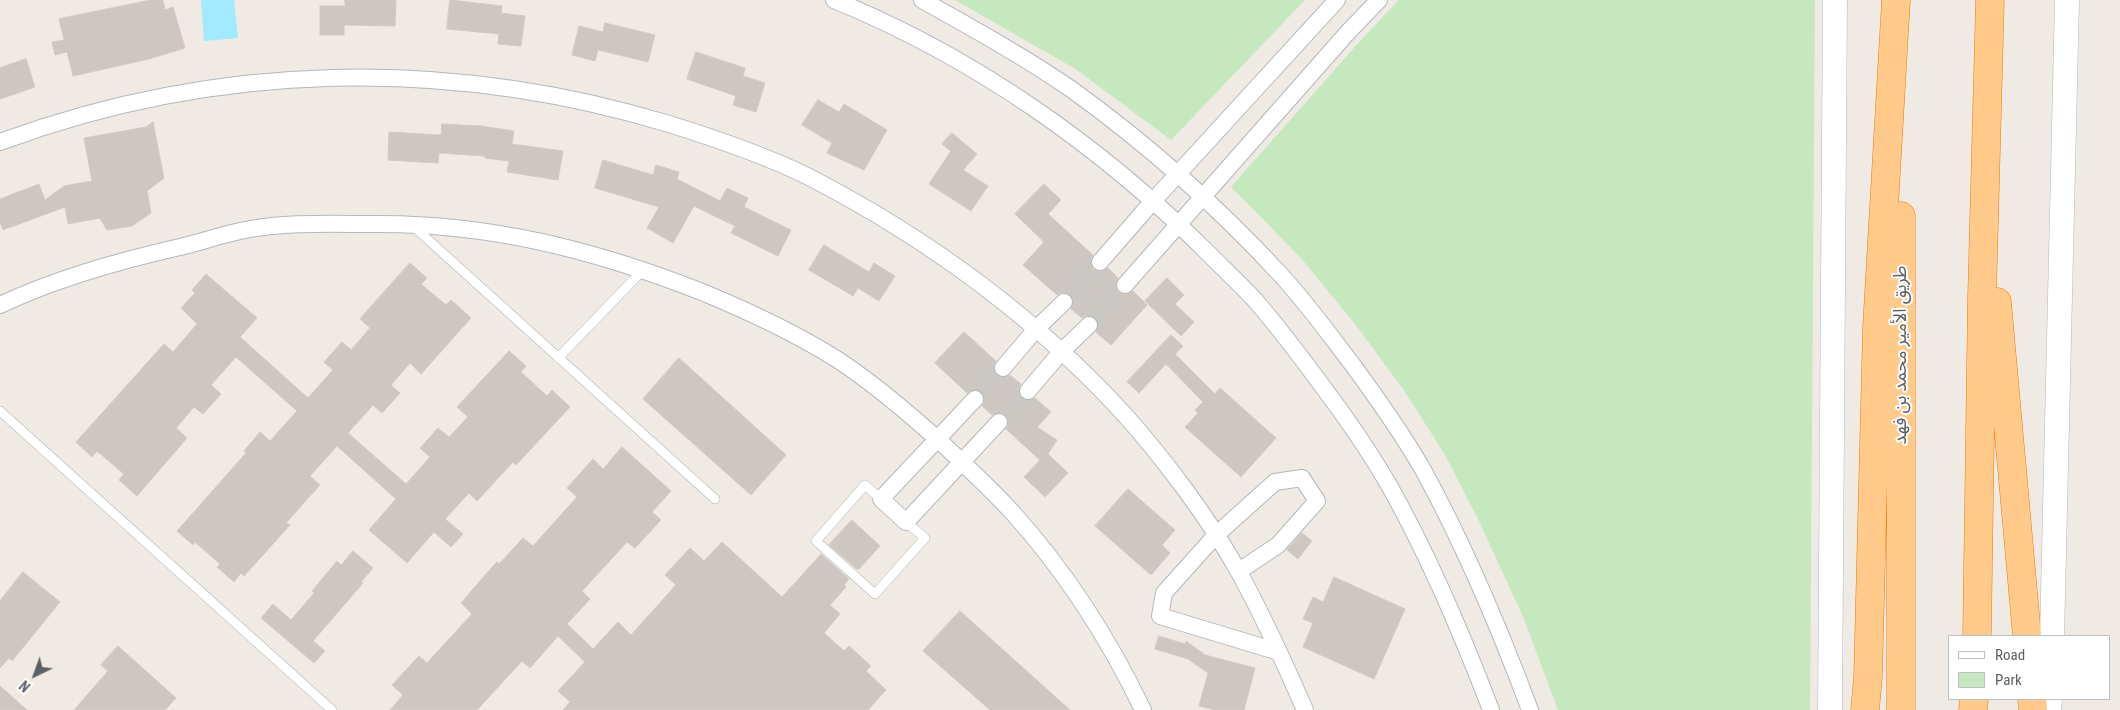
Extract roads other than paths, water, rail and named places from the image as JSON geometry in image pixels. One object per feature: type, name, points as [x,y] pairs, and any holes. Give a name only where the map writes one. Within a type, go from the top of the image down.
[{"type":"highway","points":[[1865,710],[1868,677],[1877,327],[1896,0]]},
{"type":"highway","name":"طريق الأمير محمد بن فهد","points":[[1900,0],[1901,710]]},
{"type":"highway","points":[[1977,635],[1982,316],[1990,0]]},
{"type":"highway","points":[[1986,170],[2027,635]]},
{"type":"main road","points":[[1830,710],[1835,0]]},
{"type":"main road","points":[[2052,635],[2067,0]]},
{"type":"street","points":[[834,0],[882,20],[1009,93],[1050,119],[1153,201],[1254,299],[1351,425],[1389,485],[1423,549],[1466,644],[1491,710]]},
{"type":"street","points":[[922,0],[989,38],[1071,89],[1142,143],[1203,196],[1281,275],[1334,340],[1381,404],[1421,467],[1456,532],[1500,629],[1530,710]]},
{"type":"street","points":[[1100,262],[1177,174],[1337,0]]},
{"type":"street","points":[[1125,284],[1379,0]]},
{"type":"street","points":[[0,142],[77,117],[161,96],[225,86],[292,79],[408,77],[535,92],[622,110],[710,136],[806,176],[892,224],[949,260],[1036,329],[1124,415],[1168,468],[1238,571],[1279,652],[1305,710]]},
{"type":"street","points":[[0,305],[46,286],[121,261],[246,230],[303,224],[411,224],[453,228],[544,242],[579,250],[643,270],[735,306],[804,340],[864,379],[903,409],[936,438],[1014,514],[1049,556],[1109,643],[1143,710]]},
{"type":"street","points":[[1003,368],[1036,329],[1064,302]]},
{"type":"street","points":[[1028,391],[1061,352],[1089,325]]},
{"type":"street","points":[[974,399],[881,499],[906,522],[999,422]]},
{"type":"street","points":[[1238,571],[1278,545],[1317,501],[1302,478],[1275,482],[1216,536],[1164,594],[1160,616],[1279,652]]},
{"type":"lane","points":[[411,224],[715,499]]},
{"type":"lane","points":[[558,358],[643,270]]},
{"type":"lane","points":[[0,411],[332,710]]},
{"type":"lane","points":[[881,499],[865,485],[816,541],[876,594],[925,538],[906,522]]},
{"type":"water","points":[[201,0],[234,0],[238,38],[204,41]]},
{"type":"tunnel","points":[[1064,302],[1100,262]]},
{"type":"tunnel","points":[[1089,325],[1125,285]]},
{"type":"tunnel","points":[[975,399],[1003,368]]},
{"type":"tunnel","points":[[999,422],[1028,391]]}]
